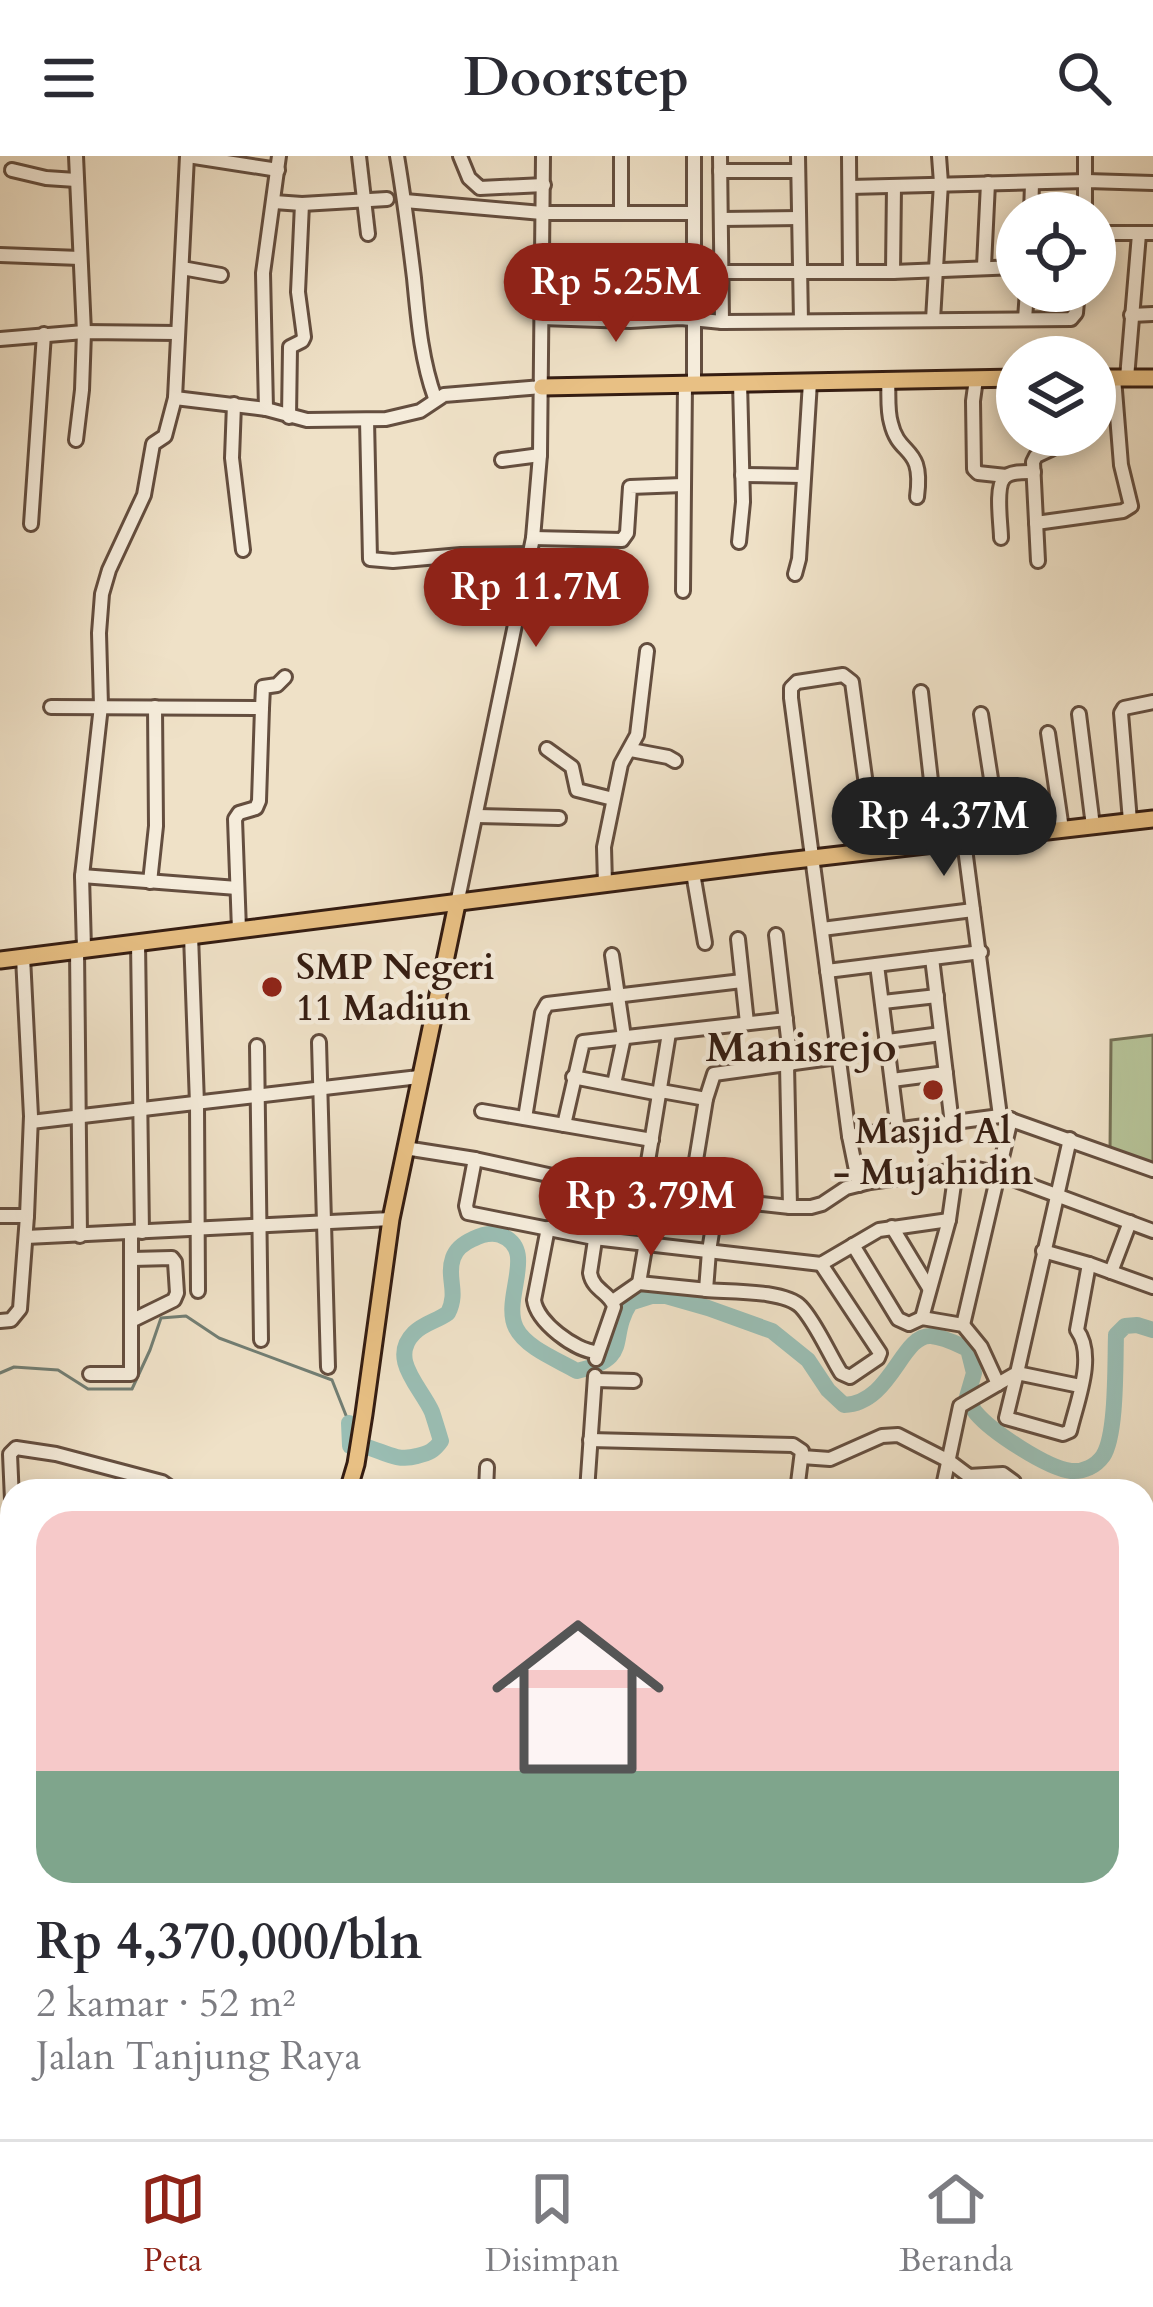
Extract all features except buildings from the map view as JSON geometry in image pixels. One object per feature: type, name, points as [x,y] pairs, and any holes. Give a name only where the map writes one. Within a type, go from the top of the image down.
[{"type":"main road","points":[[1116,378],[1153,378]]},
{"type":"main road","points":[[542,387],[996,379]]},
{"type":"main road","points":[[0,960],[1153,819]]},
{"type":"main road","points":[[352,1479],[391,1219],[457,904]]},
{"type":"street","points":[[76,156],[84,332],[76,440]]},
{"type":"street","points":[[80,1236],[82,876],[101,706],[99,633],[112,563],[144,495],[153,444],[165,436],[175,398],[187,156],[279,163],[263,273],[266,409]]},
{"type":"street","points":[[359,156],[368,234]]},
{"type":"street","points":[[397,156],[422,346],[435,398]]},
{"type":"street","points":[[460,156],[480,188],[544,185]]},
{"type":"street","points":[[457,904],[533,538],[542,387],[544,156]]},
{"type":"street","points":[[621,156],[621,212]]},
{"type":"street","points":[[683,591],[694,156]]},
{"type":"street","points":[[720,156],[722,322]]},
{"type":"street","points":[[849,156],[850,271]]},
{"type":"street","points":[[933,320],[941,183],[938,156]]},
{"type":"street","points":[[1085,156],[1086,192]]},
{"type":"street","points":[[721,171],[798,164],[801,321]]},
{"type":"street","points":[[12,170],[76,180]]},
{"type":"street","points":[[984,266],[988,183]]},
{"type":"street","points":[[850,187],[1153,183]]},
{"type":"street","points":[[1032,184],[1032,192]]},
{"type":"street","points":[[893,272],[894,186]]},
{"type":"street","points":[[274,202],[387,199]]},
{"type":"street","points":[[405,201],[542,212],[694,213]]},
{"type":"street","points":[[289,417],[290,347],[304,337],[298,292],[302,204]]},
{"type":"street","points":[[721,219],[799,218]]},
{"type":"street","points":[[1036,523],[1131,506],[1121,465],[1120,378],[1146,233]]},
{"type":"street","points":[[0,255],[80,258]]},
{"type":"street","points":[[721,272],[996,266]]},
{"type":"street","points":[[182,268],[221,275]]},
{"type":"street","points":[[1025,319],[1026,312]]},
{"type":"street","points":[[542,318],[722,322],[1025,319],[1074,317],[1075,312]]},
{"type":"street","points":[[1131,315],[1153,314]]},
{"type":"street","points":[[0,339],[84,332],[177,333]]},
{"type":"street","points":[[31,524],[44,334]]},
{"type":"street","points":[[976,379],[974,469],[1006,476],[1034,472]]},
{"type":"street","points":[[888,381],[890,422],[918,466],[917,496]]},
{"type":"street","points":[[739,542],[740,382]]},
{"type":"street","points":[[794,574],[799,559],[810,382]]},
{"type":"street","points":[[175,398],[266,409],[289,417],[367,420],[405,416],[444,395],[542,387]]},
{"type":"street","points":[[234,404],[232,458],[243,550]]},
{"type":"street","points":[[367,420],[370,559],[531,554]]},
{"type":"street","points":[[502,460],[540,455]]},
{"type":"street","points":[[1038,456],[1034,472],[1038,561]]},
{"type":"street","points":[[742,475],[803,476]]},
{"type":"street","points":[[1001,538],[999,504],[1006,476]]},
{"type":"street","points":[[533,538],[622,540],[627,533],[630,487],[683,484]]},
{"type":"street","points":[[605,884],[604,847],[621,764],[637,735],[647,651]]},
{"type":"street","points":[[860,1185],[849,1136],[812,859],[791,688],[797,682],[839,675],[850,679],[875,851]]},
{"type":"street","points":[[239,930],[235,819],[256,808],[259,801],[263,688],[285,677]]},
{"type":"street","points":[[921,692],[938,843]]},
{"type":"street","points":[[1130,821],[1120,713],[1153,702]]},
{"type":"street","points":[[51,707],[262,708]]},
{"type":"street","points":[[150,881],[156,826],[155,707]]},
{"type":"street","points":[[981,714],[1000,837]]},
{"type":"street","points":[[1078,715],[1093,826]]},
{"type":"street","points":[[1048,733],[1062,829]]},
{"type":"street","points":[[547,749],[572,767],[577,790],[613,800]]},
{"type":"street","points":[[631,750],[675,761]]},
{"type":"street","points":[[476,816],[559,818]]},
{"type":"street","points":[[964,841],[1005,1117],[998,1173],[964,1325]]},
{"type":"street","points":[[693,874],[705,943]]},
{"type":"street","points":[[82,876],[236,888]]},
{"type":"street","points":[[821,928],[973,910]]},
{"type":"street","points":[[776,934],[789,1064],[790,1207]]},
{"type":"street","points":[[190,935],[198,1291]]},
{"type":"street","points":[[738,939],[747,1023]]},
{"type":"street","points":[[90,1374],[131,1374],[139,1111],[138,942]]},
{"type":"street","points":[[827,971],[981,952]]},
{"type":"street","points":[[612,955],[624,1037],[614,1084]]},
{"type":"street","points":[[0,1321],[11,1320],[20,1309],[26,1238],[31,1122],[23,957]]},
{"type":"street","points":[[932,958],[952,1124]]},
{"type":"street","points":[[877,965],[898,1131]]},
{"type":"street","points":[[525,1118],[547,1004],[742,981]]},
{"type":"street","points":[[883,1002],[937,996]]},
{"type":"street","points":[[564,1125],[583,1042],[786,1019]]},
{"type":"street","points":[[644,1192],[669,1033]]},
{"type":"street","points":[[888,1041],[941,1034]]},
{"type":"street","points":[[319,1042],[328,1367]]},
{"type":"street","points":[[257,1046],[260,1340]]},
{"type":"street","points":[[690,1198],[706,1099],[716,1073],[838,1057]]},
{"type":"street","points":[[892,1080],[946,1073]]},
{"type":"street","points":[[31,1122],[419,1077]]},
{"type":"street","points":[[573,1077],[706,1099]]},
{"type":"street","points":[[482,1111],[652,1140]]},
{"type":"street","points":[[849,1136],[1005,1117],[1153,1170]]},
{"type":"street","points":[[1070,1139],[1006,1418],[1063,1434],[1070,1430],[1086,1347],[1076,1330],[1089,1264]]},
{"type":"street","points":[[405,1148],[603,1187],[790,1207],[822,1204],[860,1185],[972,1168],[998,1173],[1153,1231]]},
{"type":"street","points":[[475,1159],[468,1213],[593,1238],[821,1264],[879,1230],[949,1220]]},
{"type":"street","points":[[922,1318],[949,1220],[956,1170]]},
{"type":"street","points":[[548,1228],[535,1310],[578,1348],[596,1356],[614,1307],[590,1279],[603,1187]]},
{"type":"street","points":[[708,1290],[717,1201]]},
{"type":"street","points":[[0,1216],[27,1216]]},
{"type":"street","points":[[26,1238],[391,1219]]},
{"type":"street","points":[[1111,1272],[1130,1222]]},
{"type":"street","points":[[892,1228],[929,1288]]},
{"type":"street","points":[[639,1283],[646,1242]]},
{"type":"street","points":[[853,1245],[898,1319],[909,1324],[922,1318],[964,1325],[982,1347],[998,1384]]},
{"type":"street","points":[[1043,1251],[1153,1287]]},
{"type":"street","points":[[131,1321],[171,1303],[177,1293],[172,1258],[132,1259]]},
{"type":"street","points":[[613,1301],[639,1283],[775,1296],[796,1303],[806,1314],[848,1377],[880,1353],[821,1264]]},
{"type":"street","points":[[945,1479],[960,1406],[1017,1373],[1081,1386]]},
{"type":"street","points":[[588,1479],[596,1378],[634,1381]]},
{"type":"street","points":[[802,1457],[830,1459],[891,1434],[906,1436],[969,1476],[1003,1474],[1009,1479]]},
{"type":"street","points":[[590,1439],[794,1445],[802,1451],[799,1479]]},
{"type":"street","points":[[11,1479],[10,1454],[16,1448],[147,1479]]},
{"type":"street","points":[[486,1479],[487,1467]]},
{"type":"green space","points":[[1153,1035],[1153,1167],[1110,1151],[1111,1040]]},
{"type":"waterway","points":[[349,1423],[350,1446],[398,1457],[425,1454],[441,1441],[404,1353],[414,1333],[448,1313],[456,1252],[490,1234],[500,1235],[517,1251],[516,1328],[535,1347],[577,1371],[606,1360],[616,1346],[630,1303],[652,1296],[708,1308],[772,1331],[808,1360],[844,1405],[874,1393],[912,1346],[921,1338],[936,1337],[968,1349],[974,1373],[967,1397],[984,1421],[1035,1456],[1071,1471],[1093,1465],[1108,1446],[1116,1335],[1125,1326],[1153,1330]]},
{"type":"waterway","points":[[0,1373],[14,1367],[58,1370],[88,1389],[132,1389],[161,1318],[186,1316],[219,1338],[332,1380],[349,1423]]},
{"type":"place","name":"SMP Negeri 11 Madiun","points":[[272,987]]},
{"type":"place","name":"Masjid Al - Mujahidin","points":[[933,1090]]},
{"type":"district","name":"Manisrejo","points":[[801,1046]]}]
